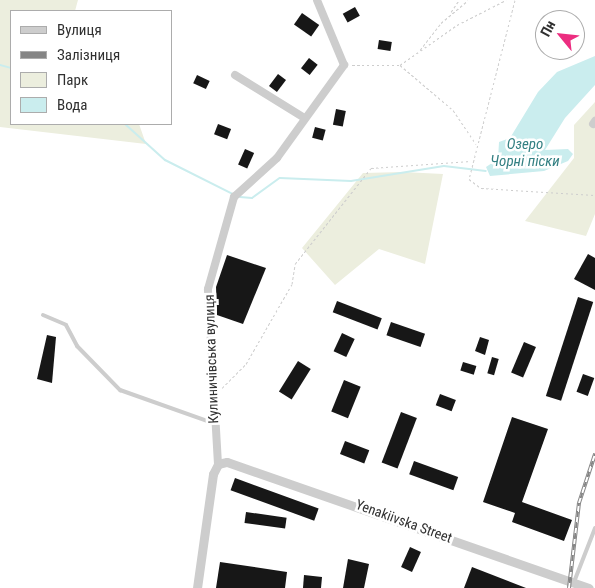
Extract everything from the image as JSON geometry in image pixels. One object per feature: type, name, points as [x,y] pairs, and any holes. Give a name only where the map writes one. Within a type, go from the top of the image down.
[{"type":"street","points":[[317,0],[344,65]]},
{"type":"street","name":"Кулиничівська вулиця","points":[[218,464],[213,423],[208,289],[236,194],[272,163],[303,118],[344,65]]},
{"type":"street","points":[[235,75],[303,118]]},
{"type":"street","name":"Yenakiivska Street","points":[[218,464],[237,462],[589,588]]},
{"type":"street","points":[[197,588],[218,464]]},
{"type":"lane","points":[[43,315],[66,325],[76,346],[120,390],[213,423]]},
{"type":"lane","points":[[574,582],[595,528]]},
{"type":"path","points":[[419,51],[459,0]]},
{"type":"path","points":[[449,14],[468,0]]},
{"type":"path","points":[[400,66],[419,51],[506,0]]},
{"type":"path","points":[[515,0],[477,145],[469,166],[469,174],[473,185],[480,188],[595,195]]},
{"type":"path","points":[[344,65],[400,66],[453,110],[477,145]]},
{"type":"path","points":[[212,398],[246,364],[292,284],[295,264],[371,168],[471,161]]},
{"type":"green space","points":[[0,0],[78,0],[75,10],[10,10],[10,125],[139,125],[146,144],[0,127]]},
{"type":"green space","points":[[595,102],[595,214],[586,236],[525,221],[574,158],[574,125]]},
{"type":"green space","points":[[363,173],[443,174],[425,264],[379,249],[335,285],[302,248]]},
{"type":"water","name":"Озеро Чорні піски","points":[[595,56],[595,85],[565,118],[545,150],[568,149],[573,154],[568,161],[544,171],[490,176],[486,167],[498,159],[499,142],[510,138],[538,92],[557,72]]},
{"type":"building","points":[[355,7],[360,16],[348,23],[343,14]]},
{"type":"building","points":[[302,13],[319,25],[311,37],[294,24]]},
{"type":"building","points":[[379,40],[392,42],[390,51],[378,49]]},
{"type":"building","points":[[309,58],[318,65],[310,75],[301,68]]},
{"type":"building","points":[[278,74],[286,80],[277,92],[269,86]]},
{"type":"building","points":[[197,75],[210,81],[206,89],[193,83]]},
{"type":"building","points":[[336,109],[346,111],[343,127],[333,125]]},
{"type":"building","points":[[218,124],[231,129],[227,139],[214,134]]},
{"type":"building","points":[[315,127],[326,130],[323,140],[312,138]]},
{"type":"building","points":[[245,149],[254,153],[247,169],[238,165]]},
{"type":"building","points":[[588,254],[595,258],[595,290],[574,279]]},
{"type":"building","points":[[227,255],[266,268],[243,324],[217,315],[216,287]]},
{"type":"building","points":[[578,297],[593,302],[561,401],[546,396]]},
{"type":"building","points":[[337,301],[382,318],[378,329],[333,312]]},
{"type":"building","points":[[391,322],[425,334],[420,347],[386,335]]},
{"type":"building","points":[[342,333],[355,339],[346,357],[334,351]]},
{"type":"building","points":[[47,335],[56,337],[52,383],[37,379]]},
{"type":"building","points":[[480,337],[489,340],[485,355],[475,351]]},
{"type":"building","points":[[524,342],[536,347],[523,377],[511,372]]},
{"type":"building","points":[[492,357],[499,359],[494,375],[487,373]]},
{"type":"building","points":[[298,361],[311,369],[292,399],[279,392]]},
{"type":"building","points":[[463,362],[476,366],[474,375],[460,371]]},
{"type":"building","points":[[583,374],[594,378],[588,396],[577,392]]},
{"type":"building","points":[[344,380],[361,387],[348,418],[331,412]]},
{"type":"building","points":[[440,394],[456,400],[452,411],[436,405]]},
{"type":"building","points":[[401,412],[417,418],[398,469],[382,462]]},
{"type":"building","points":[[512,417],[548,429],[522,502],[572,520],[564,541],[512,522],[515,513],[483,502]]},
{"type":"building","points":[[345,441],[369,450],[364,463],[340,454]]},
{"type":"building","points":[[414,461],[458,477],[453,490],[409,474]]},
{"type":"building","points":[[235,478],[319,508],[314,521],[231,490]]},
{"type":"building","points":[[246,512],[287,518],[285,529],[244,523]]},
{"type":"building","points":[[410,547],[421,552],[412,572],[401,567]]},
{"type":"building","points":[[348,559],[369,564],[364,588],[343,588]]},
{"type":"building","points":[[220,562],[287,572],[285,588],[216,588]]},
{"type":"building","points":[[472,567],[526,588],[464,588]]},
{"type":"building","points":[[304,575],[322,577],[321,588],[303,588]]},
{"type":"waterway","points":[[0,65],[10,68]]},
{"type":"waterway","points":[[126,125],[165,160],[233,194]]},
{"type":"waterway","points":[[240,197],[252,198],[280,178],[351,181],[444,166],[486,171]]},
{"type":"railway","points":[[569,588],[579,503],[595,454]]}]
